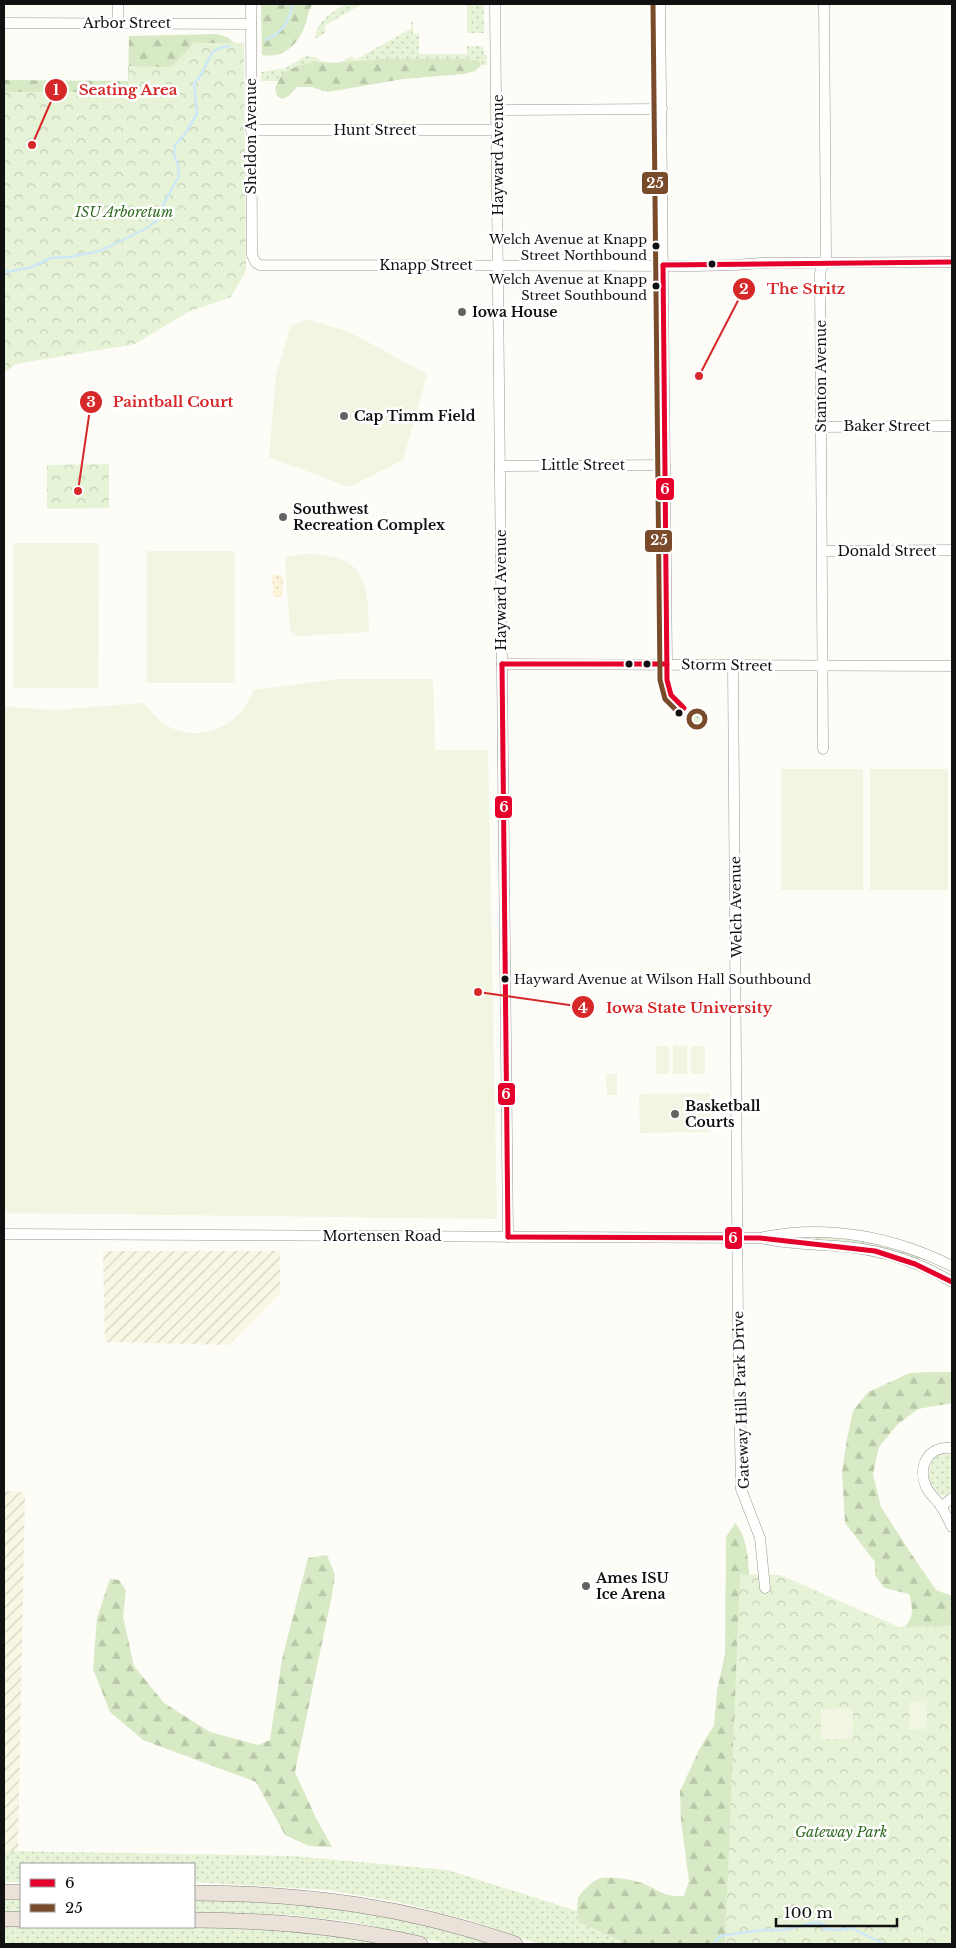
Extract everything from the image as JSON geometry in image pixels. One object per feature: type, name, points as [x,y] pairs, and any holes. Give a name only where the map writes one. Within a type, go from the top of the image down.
[{"type":"highway","points":[[4,1892],[20,1892]]},
{"type":"highway","points":[[195,1893],[264,1894],[356,1904],[444,1922],[515,1944]]},
{"type":"highway","points":[[4,1919],[20,1919]]},
{"type":"highway","points":[[195,1920],[262,1921],[306,1925],[354,1931],[420,1944]]},
{"type":"street","points":[[118,4],[118,24]]},
{"type":"street","name":"Sheldon Avenue","points":[[251,4],[252,255],[256,263],[260,265]]},
{"type":"street","name":"Hayward Avenue","points":[[495,4],[498,110],[508,1237]]},
{"type":"street","points":[[660,4],[667,664]]},
{"type":"street","name":"Stanton Avenue","points":[[823,749],[820,273],[824,263],[826,245],[824,4]]},
{"type":"street","name":"Arbor Street","points":[[4,23],[251,24]]},
{"type":"street","points":[[498,110],[662,109]]},
{"type":"street","name":"Hunt Street","points":[[251,130],[498,130]]},
{"type":"street","name":"Knapp Street","points":[[260,265],[664,266],[952,262]]},
{"type":"street","name":"Baker Street","points":[[821,427],[952,426]]},
{"type":"street","name":"Little Street","points":[[500,466],[665,465]]},
{"type":"street","name":"Donald Street","points":[[822,551],[952,550]]},
{"type":"street","name":"Storm Street","points":[[502,664],[952,666]]},
{"type":"street","name":"Welch Avenue","points":[[733,665],[738,1238]]},
{"type":"street","name":"Mortensen Road","points":[[4,1234],[760,1238],[796,1232],[825,1232],[848,1234],[902,1245],[933,1256],[952,1266]]},
{"type":"street","name":"Gateway Hills Park Drive","points":[[738,1238],[741,1489],[760,1538],[765,1588]]},
{"type":"street","name":"Mortensen Road","points":[[760,1238],[798,1245],[848,1247],[871,1251],[927,1269],[952,1282]]},
{"type":"street","points":[[952,1448],[939,1448],[933,1451],[927,1457],[924,1466],[926,1486],[952,1526]]},
{"type":"street","points":[[941,1507],[952,1498]]},
{"type":"shaded area","points":[[103,1251],[280,1251],[280,1293],[229,1345],[105,1342]]},
{"type":"shaded area","points":[[4,1491],[25,1492],[18,1851],[4,1851]]},
{"type":"green space","points":[[261,4],[313,4],[299,37],[284,52],[270,56],[262,55]]},
{"type":"green space","points":[[346,4],[362,4],[324,26],[326,32],[315,39],[321,22]]},
{"type":"green space","points":[[467,4],[472,4],[472,33],[467,33]]},
{"type":"green space","points":[[472,4],[484,5],[484,33],[472,33]]},
{"type":"green space","points":[[413,22],[413,34],[419,34],[419,54],[467,54],[467,46],[483,46],[484,54],[487,55],[487,65],[481,65],[481,63],[466,59],[378,59],[340,63],[352,56],[355,60],[412,28],[410,23]]},
{"type":"green space","points":[[217,34],[229,38],[234,43],[4,268],[4,80],[128,81],[129,36]]},
{"type":"green space","name":"ISU Arboretum","points":[[194,43],[244,43],[246,271],[231,297],[188,312],[135,344],[16,364],[4,373],[4,92],[128,92],[129,66],[171,67]]},
{"type":"green space","points":[[306,56],[315,57],[321,61],[314,61],[282,74],[278,81],[261,81],[261,72],[285,68]]},
{"type":"green space","points":[[378,59],[466,59],[479,61],[481,65],[475,71],[464,74],[403,79],[328,92],[311,87],[297,87],[289,96],[282,99],[277,96],[275,88],[282,74],[293,68],[314,61],[334,63]]},
{"type":"green space","name":"Cap Timm Field","points":[[307,319],[349,332],[427,374],[403,460],[349,487],[269,457],[276,374],[291,326]]},
{"type":"green space","points":[[109,464],[109,508],[47,509],[47,465]]},
{"type":"green space","points":[[13,543],[99,543],[98,688],[13,688]]},
{"type":"green space","points":[[147,551],[235,551],[235,683],[147,683]]},
{"type":"green space","points":[[305,554],[325,555],[340,559],[351,565],[359,574],[364,584],[367,598],[369,632],[298,636],[290,630],[285,557]]},
{"type":"green space","points":[[338,679],[433,679],[435,750],[488,750],[497,1219],[4,1213],[4,705],[9,707],[56,710],[144,703],[166,725],[179,731],[205,732],[230,722],[248,703],[253,690]]},
{"type":"green space","points":[[696,711],[702,714],[705,720],[702,726],[696,729],[690,726],[687,720],[690,714]]},
{"type":"green space","points":[[781,769],[863,769],[863,890],[781,890]]},
{"type":"green space","points":[[870,769],[948,769],[948,890],[870,890]]},
{"type":"green space","points":[[673,1045],[687,1046],[687,1074],[673,1074]]},
{"type":"green space","points":[[656,1046],[669,1046],[669,1074],[656,1074]]},
{"type":"green space","points":[[691,1046],[705,1046],[705,1074],[691,1074]]},
{"type":"green space","points":[[606,1074],[617,1074],[617,1095],[607,1095]]},
{"type":"green space","name":"Basketball Courts","points":[[710,1093],[710,1132],[640,1133],[639,1094]]},
{"type":"green space","points":[[814,1236],[868,1243],[920,1257],[919,1260],[846,1242],[814,1240]]},
{"type":"green space","points":[[952,1372],[952,1403],[918,1409],[897,1425],[879,1447],[873,1474],[881,1507],[912,1555],[936,1590],[952,1596],[952,1680],[897,1635],[911,1617],[912,1607],[909,1594],[884,1588],[875,1575],[875,1562],[845,1523],[842,1472],[853,1411],[868,1392],[910,1373]]},
{"type":"green space","points":[[941,1453],[952,1454],[952,1491],[944,1496],[938,1494],[933,1489],[929,1476],[929,1469],[935,1457]]},
{"type":"green space","points":[[735,1523],[740,1529],[745,1544],[750,1584],[900,1944],[627,1944],[579,1922],[577,1911],[578,1897],[592,1883],[602,1878],[634,1881],[666,1894],[684,1896],[689,1881],[681,1821],[680,1791],[700,1748],[714,1725],[717,1691],[725,1654],[726,1537]]},
{"type":"green space","points":[[327,1555],[335,1575],[295,1772],[316,1818],[332,1847],[309,1846],[285,1835],[256,1782],[143,1740],[110,1712],[93,1669],[97,1618],[110,1579],[119,1580],[126,1590],[123,1617],[134,1666],[164,1703],[210,1732],[258,1745],[270,1740],[282,1659],[308,1558]]},
{"type":"green space","name":"Gateway Park","points":[[740,1574],[780,1575],[899,1627],[952,1626],[952,1944],[725,1944]]},
{"type":"green space","points":[[926,1701],[927,1729],[910,1730],[909,1702]]},
{"type":"green space","points":[[821,1709],[853,1709],[853,1739],[821,1739]]},
{"type":"green space","points":[[4,1851],[293,1856],[448,1870],[577,1911],[579,1922],[627,1944],[539,1944],[472,1921],[403,1903],[329,1890],[195,1882],[195,1863],[20,1863],[20,1882],[4,1882]]},
{"type":"green space","points":[[4,1899],[20,1899],[20,1912],[4,1912]]},
{"type":"green space","points":[[195,1899],[294,1902],[354,1909],[446,1930],[491,1944],[448,1944],[355,1922],[289,1915],[195,1912]]},
{"type":"green space","points":[[4,1927],[241,1928],[301,1931],[387,1944],[4,1944]]},
{"type":"sand","points":[[274,574],[283,576],[282,597],[274,597],[272,578]]},
{"type":"waterway","points":[[266,40],[281,30],[293,4]]},
{"type":"waterway","points":[[4,269],[7,272],[32,267],[51,258],[69,257],[100,251],[147,228],[161,217],[163,205],[179,176],[178,165],[174,155],[175,145],[185,134],[197,114],[194,84],[214,51],[230,46]]},
{"type":"waterway","points":[[714,1944],[720,1936],[761,1930],[784,1930],[816,1922],[825,1925],[824,1929],[839,1930],[851,1928],[884,1944]]},
{"type":"transit line","name":"25","points":[[653,4],[660,680],[665,699],[679,713]]},
{"type":"transit line","name":"6","points":[[663,265],[952,262]]},
{"type":"transit line","name":"6","points":[[663,265],[667,680],[671,695],[684,708]]},
{"type":"transit line","name":"6","points":[[502,664],[508,1237]]},
{"type":"transit line","name":"6","points":[[502,664],[667,664]]},
{"type":"transit line","name":"25","points":[[694,711],[700,711],[705,716],[705,719],[703,725],[694,727],[689,722],[689,716],[694,711]]},
{"type":"transit line","name":"6","points":[[508,1237],[760,1238],[875,1251],[915,1264],[952,1282]]},
{"type":"place","name":"Seating Area","points":[[32,145]]},
{"type":"place","name":"Welch Avenue at Knapp Street Northbound","points":[[656,246]]},
{"type":"place","name":"Welch Avenue at Knapp Street Southbound","points":[[656,286]]},
{"type":"place","name":"Iowa House","points":[[462,312]]},
{"type":"place","name":"The Stritz","points":[[699,376]]},
{"type":"place","name":"Cap Timm Field","points":[[344,416]]},
{"type":"place","name":"Paintball Court","points":[[78,491]]},
{"type":"place","name":"Southwest Recreation Complex","points":[[283,517]]},
{"type":"place","name":"Hayward Avenue at Wilson Hall Southbound","points":[[505,979]]},
{"type":"place","name":"Iowa State University","points":[[478,992]]},
{"type":"place","name":"Basketball Courts","points":[[675,1114]]},
{"type":"place","name":"Ames ISU Ice Arena","points":[[586,1586]]}]
